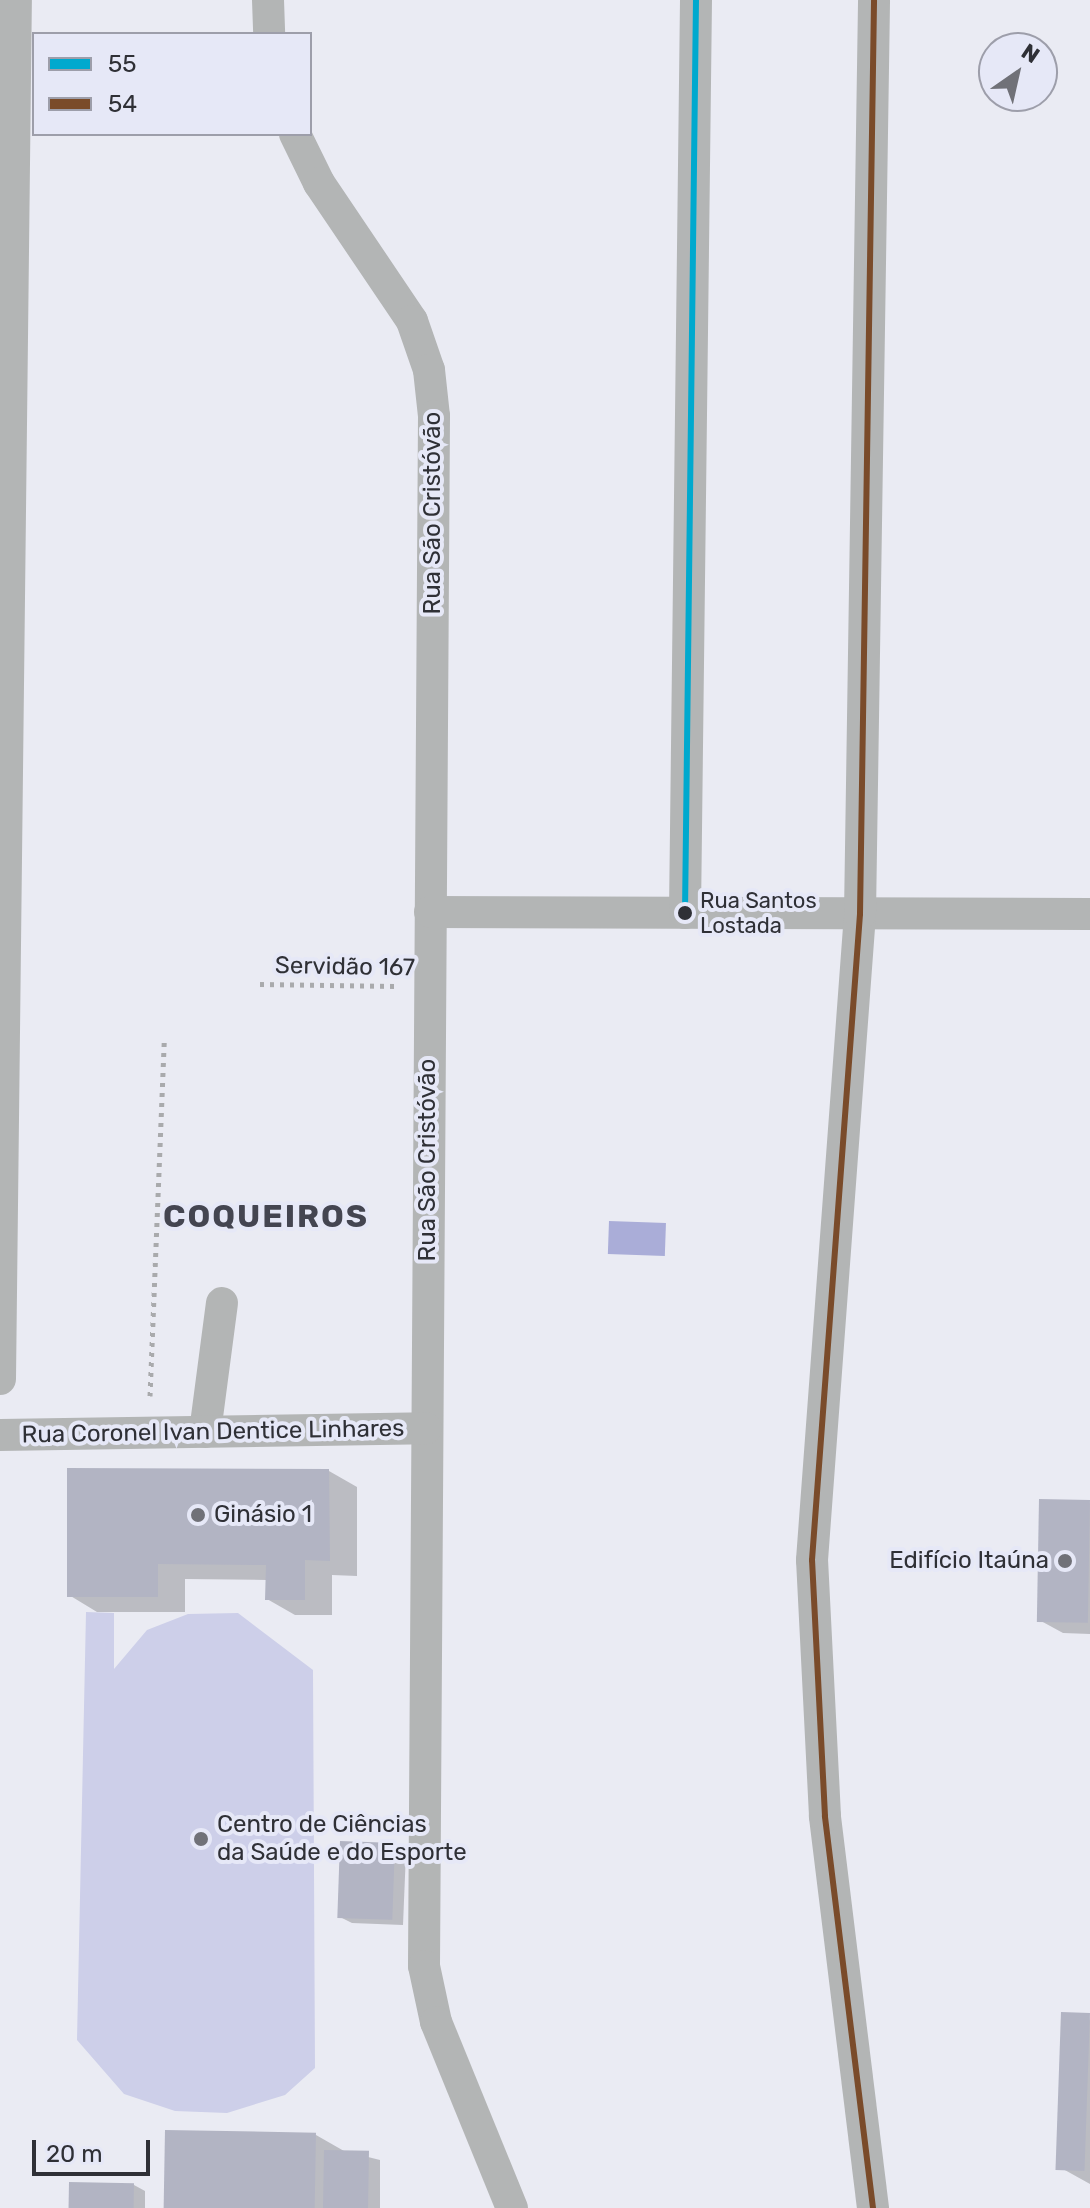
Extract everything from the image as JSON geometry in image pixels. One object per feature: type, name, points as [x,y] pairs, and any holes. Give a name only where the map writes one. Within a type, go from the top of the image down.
[{"type":"street","points":[[0,1379],[16,0]]},
{"type":"street","points":[[268,0],[269,32]]},
{"type":"street","points":[[685,913],[696,0]]},
{"type":"street","points":[[873,2208],[825,1816],[812,1560],[860,914],[874,0]]},
{"type":"street","name":"Rua São Cristóvão","points":[[296,136],[319,183],[412,321],[429,370],[434,416],[424,1966],[436,2022],[512,2208]]},
{"type":"street","points":[[430,912],[1090,914]]},
{"type":"street","points":[[205,1432],[222,1303]]},
{"type":"street","name":"Rua Coronel Ivan Dentice Linhares","points":[[0,1435],[426,1428]]},
{"type":"path","name":"Servidão 167","points":[[260,984],[430,986]]},
{"type":"path","points":[[149,1433],[164,1041]]},
{"type":"shaded area","points":[[86,1612],[114,1613],[114,1669],[147,1630],[188,1614],[238,1613],[313,1670],[315,2068],[285,2095],[227,2113],[175,2111],[124,2094],[77,2040]]},
{"type":"water","points":[[609,1221],[666,1223],[665,1256],[608,1254]]},
{"type":"building","name":"Ginásio 1","points":[[67,1468],[329,1469],[330,1561],[305,1560],[305,1600],[265,1600],[266,1565],[158,1564],[158,1597],[67,1597]]},
{"type":"building","name":"Edifício Itaúna","points":[[1039,1499],[1090,1500],[1088,1623],[1037,1622]]},
{"type":"building","points":[[340,1841],[395,1843],[392,1920],[337,1918]]},
{"type":"building","points":[[1061,2012],[1090,2013],[1084,2171],[1055,2170]]},
{"type":"building","points":[[165,2130],[316,2133],[315,2208],[164,2208]]},
{"type":"building","points":[[324,2150],[369,2151],[368,2208],[323,2208]]},
{"type":"building","points":[[69,2182],[134,2183],[134,2208],[69,2208]]},
{"type":"transit line","name":"55","points":[[685,913],[696,0]]},
{"type":"transit line","name":"54","points":[[873,2208],[825,1816],[812,1560],[860,914],[874,0]]},
{"type":"place","name":"Rua Santos Lostada","points":[[685,913]]},
{"type":"place","name":"Ginásio 1","points":[[198,1515]]},
{"type":"place","name":"Edifício Itaúna","points":[[1065,1561]]},
{"type":"place","name":"Centro de Ciências da Saúde e do Esporte","points":[[201,1839]]},
{"type":"district","name":"COQUEIROS","points":[[266,1216]]}]
